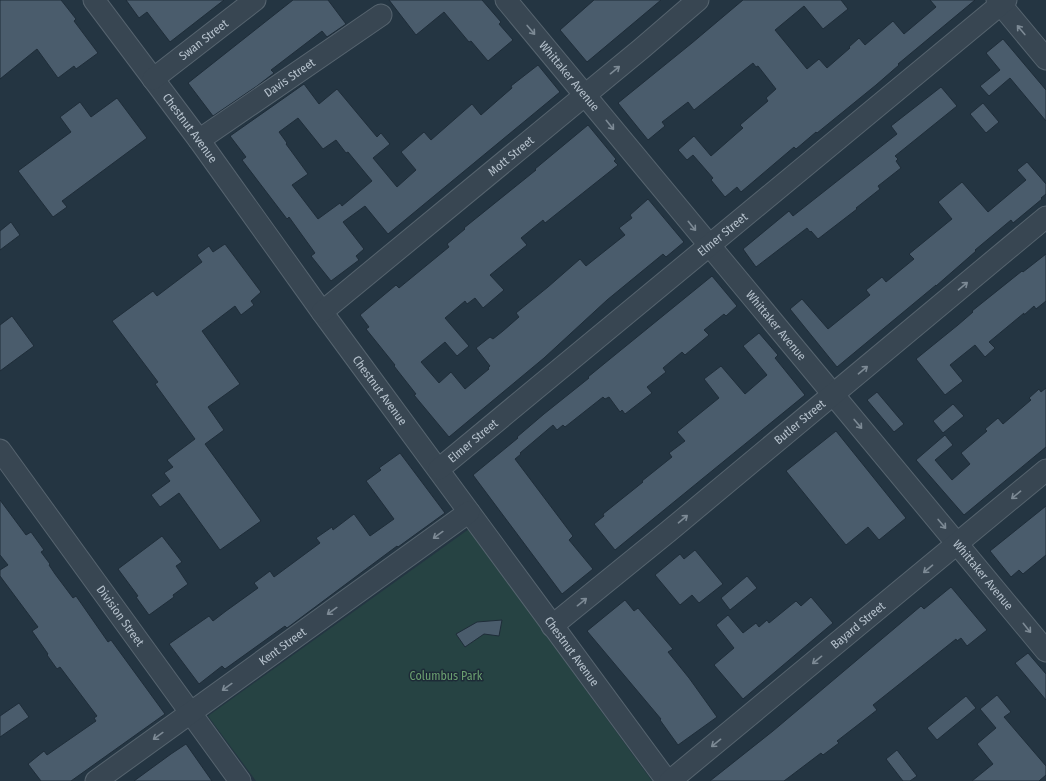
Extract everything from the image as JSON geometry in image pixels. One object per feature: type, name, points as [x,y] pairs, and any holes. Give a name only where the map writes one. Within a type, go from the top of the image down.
[{"type":"street","name":"Chestnut Avenue","points":[[94,0],[199,140],[322,312],[439,469],[552,626],[668,781]]},
{"type":"street","name":"Swan Street","points":[[153,79],[254,0]]},
{"type":"street","name":"Whittaker Avenue","points":[[506,0],[1046,651]]},
{"type":"street","name":"Mott Street","points":[[322,312],[698,0]]},
{"type":"street","points":[[1001,1],[1046,59]]},
{"type":"street","name":"Elmer Street","points":[[439,469],[1001,1]]},
{"type":"street","name":"Davis Street","points":[[199,140],[381,15]]},
{"type":"street","name":"Butler Street","points":[[552,626],[1046,217]]},
{"type":"street","name":"Division Street","points":[[0,450],[240,781]]},
{"type":"street","name":"Bayard Street","points":[[668,781],[958,544],[1046,470]]},
{"type":"street","name":"Kent Street","points":[[96,781],[469,512]]},
{"type":"green space","name":"Columbus Park","points":[[469,529],[652,781],[256,781],[208,716]]},
{"type":"building","points":[[0,0],[61,0],[76,19],[74,21],[98,53],[76,69],[74,66],[58,78],[37,49],[0,79]]},
{"type":"building","points":[[126,0],[224,0],[170,42],[147,12],[139,18]]},
{"type":"building","points":[[293,0],[328,0],[346,24],[327,37],[322,31],[271,70],[274,73],[213,116],[188,83]]},
{"type":"building","points":[[389,0],[482,0],[501,22],[499,24],[513,40],[488,61],[471,41],[469,42],[444,12],[416,35]]},
{"type":"building","points":[[594,0],[661,0],[587,62],[560,30]]},
{"type":"building","points":[[743,0],[841,0],[848,9],[823,29],[804,6],[775,30],[807,69],[819,59],[827,68],[859,38],[865,45],[893,21],[904,34],[936,7],[930,0],[975,0],[898,64],[899,65],[876,85],[817,133],[816,132],[796,149],[794,147],[741,192],[737,187],[725,197],[711,180],[713,178],[693,155],[687,160],[678,150],[694,136],[711,156],[743,128],[740,125],[768,101],[766,98],[776,89],[758,66],[756,67],[753,63],[694,110],[688,102],[662,122],[665,126],[648,140],[618,103]]},
{"type":"building","points":[[1003,39],[1046,90],[1046,121],[1010,78],[989,96],[980,86],[1000,70],[986,53]]},
{"type":"building","points":[[538,65],[560,92],[388,234],[365,206],[343,222],[364,249],[356,256],[359,260],[331,281],[311,256],[315,253],[289,217],[287,219],[242,160],[246,157],[230,136],[304,84],[319,104],[337,89],[377,137],[381,133],[390,144],[373,158],[397,187],[416,170],[401,152],[424,132],[431,140],[472,104],[481,115],[512,88],[511,86]],"holes":[[[298,118],[323,149],[336,140],[372,181],[342,206],[340,203],[318,219],[292,185],[308,174],[279,132]]]},
{"type":"building","points":[[941,87],[957,106],[895,156],[898,159],[896,161],[901,168],[878,186],[880,189],[818,239],[807,228],[756,267],[743,249],[789,211],[793,216],[897,134],[891,126]]},
{"type":"building","points":[[117,98],[147,138],[62,201],[67,207],[53,217],[18,171],[71,132],[60,117],[80,102],[91,117]]},
{"type":"building","points":[[983,103],[999,122],[986,133],[970,114]]},
{"type":"building","points":[[588,125],[616,159],[614,161],[618,165],[545,223],[543,220],[521,238],[527,245],[490,275],[504,290],[483,308],[475,298],[467,304],[465,301],[445,318],[469,346],[457,356],[445,342],[421,362],[439,383],[451,372],[465,389],[489,369],[488,368],[490,366],[476,348],[490,337],[493,339],[503,331],[519,317],[516,313],[580,259],[586,266],[625,235],[619,228],[632,218],[630,215],[648,199],[684,242],[666,257],[663,254],[607,300],[544,358],[449,437],[414,395],[416,394],[394,366],[395,365],[366,329],[369,327],[360,315],[396,285],[399,288],[449,247],[447,244],[465,229],[464,228],[536,170],[535,169]]},
{"type":"building","points":[[1027,162],[1046,184],[1046,194],[1041,198],[1042,199],[1013,223],[1011,220],[975,250],[976,251],[936,286],[837,367],[790,309],[802,299],[828,329],[870,295],[866,290],[882,277],[886,282],[914,259],[909,254],[952,219],[938,202],[962,182],[988,212],[1026,180],[1017,170]]},
{"type":"building","points":[[11,222],[20,235],[0,250],[0,231]]},
{"type":"building","points":[[225,244],[261,292],[251,301],[254,305],[241,315],[235,306],[202,331],[240,384],[208,407],[224,430],[205,444],[261,521],[220,550],[179,493],[160,507],[151,495],[170,481],[164,473],[173,467],[167,460],[195,439],[155,384],[158,382],[112,321],[153,291],[157,296],[202,262],[197,255],[209,246],[213,252]]},
{"type":"building","points":[[1046,254],[1046,301],[1036,309],[1034,306],[1024,315],[1024,313],[989,342],[995,348],[985,357],[975,345],[950,365],[963,381],[945,395],[916,359],[958,325],[973,312],[972,311]]},
{"type":"building","points":[[712,276],[737,306],[726,316],[724,314],[704,330],[709,335],[685,355],[682,352],[663,368],[666,372],[647,387],[652,393],[625,414],[622,410],[620,412],[609,397],[605,399],[603,397],[565,427],[563,425],[557,430],[553,425],[515,459],[573,536],[569,540],[593,569],[562,594],[473,475],[518,438],[517,437],[544,414],[589,378],[588,377]]},
{"type":"building","points":[[12,316],[34,346],[0,371],[0,325]]},
{"type":"building","points":[[759,333],[778,355],[775,358],[805,395],[615,550],[594,524],[604,516],[603,514],[672,457],[669,453],[685,441],[677,432],[719,398],[704,379],[721,366],[745,394],[767,375],[743,346]]},
{"type":"building","points":[[1046,388],[1046,447],[964,515],[916,460],[945,435],[953,445],[935,460],[952,480],[970,464],[961,453],[987,431],[985,429],[998,418],[1003,424],[1031,400],[1029,398],[1039,389],[1041,392]]},
{"type":"building","points":[[877,392],[904,424],[894,432],[867,400]]},
{"type":"building","points":[[953,404],[964,416],[943,433],[933,421]]},
{"type":"building","points":[[836,431],[906,518],[879,540],[868,527],[846,545],[786,471]]},
{"type":"building","points":[[400,453],[445,513],[398,547],[397,546],[287,628],[285,626],[225,669],[222,666],[199,684],[169,644],[209,616],[213,621],[258,588],[254,583],[270,571],[274,577],[320,543],[316,538],[332,527],[333,530],[354,514],[370,536],[394,519],[366,481],[381,470],[379,468]]},
{"type":"building","points":[[0,500],[26,535],[31,532],[44,550],[41,552],[55,574],[73,598],[76,596],[108,642],[111,640],[165,714],[71,781],[41,781],[28,764],[44,751],[47,755],[96,721],[94,718],[97,716],[60,667],[57,669],[47,655],[48,654],[32,631],[38,627],[0,576],[0,570],[8,565],[0,555]]},
{"type":"building","points":[[1046,506],[1046,555],[1023,574],[1019,570],[1011,577],[990,551]]},
{"type":"building","points":[[162,536],[182,562],[176,566],[188,584],[173,595],[174,597],[149,615],[136,597],[138,596],[118,569]]},
{"type":"building","points":[[695,550],[723,584],[699,603],[692,595],[680,605],[655,575],[680,554],[684,559]]},
{"type":"building","points":[[747,576],[757,588],[730,610],[721,598]]},
{"type":"building","points":[[951,587],[987,630],[967,646],[961,638],[957,641],[956,639],[873,705],[877,710],[837,741],[839,743],[823,755],[821,753],[784,781],[710,781],[773,731],[921,606],[924,609]]},
{"type":"building","points":[[811,597],[833,623],[743,699],[714,665],[734,648],[716,625],[728,615],[743,633],[756,623],[759,627],[767,620],[769,623],[796,601],[801,606]]},
{"type":"building","points":[[625,600],[634,611],[638,608],[673,649],[668,652],[717,717],[678,745],[660,720],[661,719],[587,631]]},
{"type":"building","points":[[502,620],[499,636],[484,634],[465,647],[456,634],[477,622]]},
{"type":"building","points":[[1028,653],[1046,674],[1046,700],[1015,663]]},
{"type":"building","points":[[997,695],[1011,712],[1004,717],[1046,766],[1046,775],[1039,781],[972,781],[993,764],[977,744],[996,728],[980,709]]},
{"type":"building","points":[[966,696],[976,708],[937,740],[927,728]]},
{"type":"building","points":[[19,703],[29,717],[0,737],[0,716]]},
{"type":"building","points":[[186,744],[212,781],[134,781],[171,754]]},
{"type":"building","points":[[897,750],[917,776],[910,781],[903,781],[886,759]]}]
